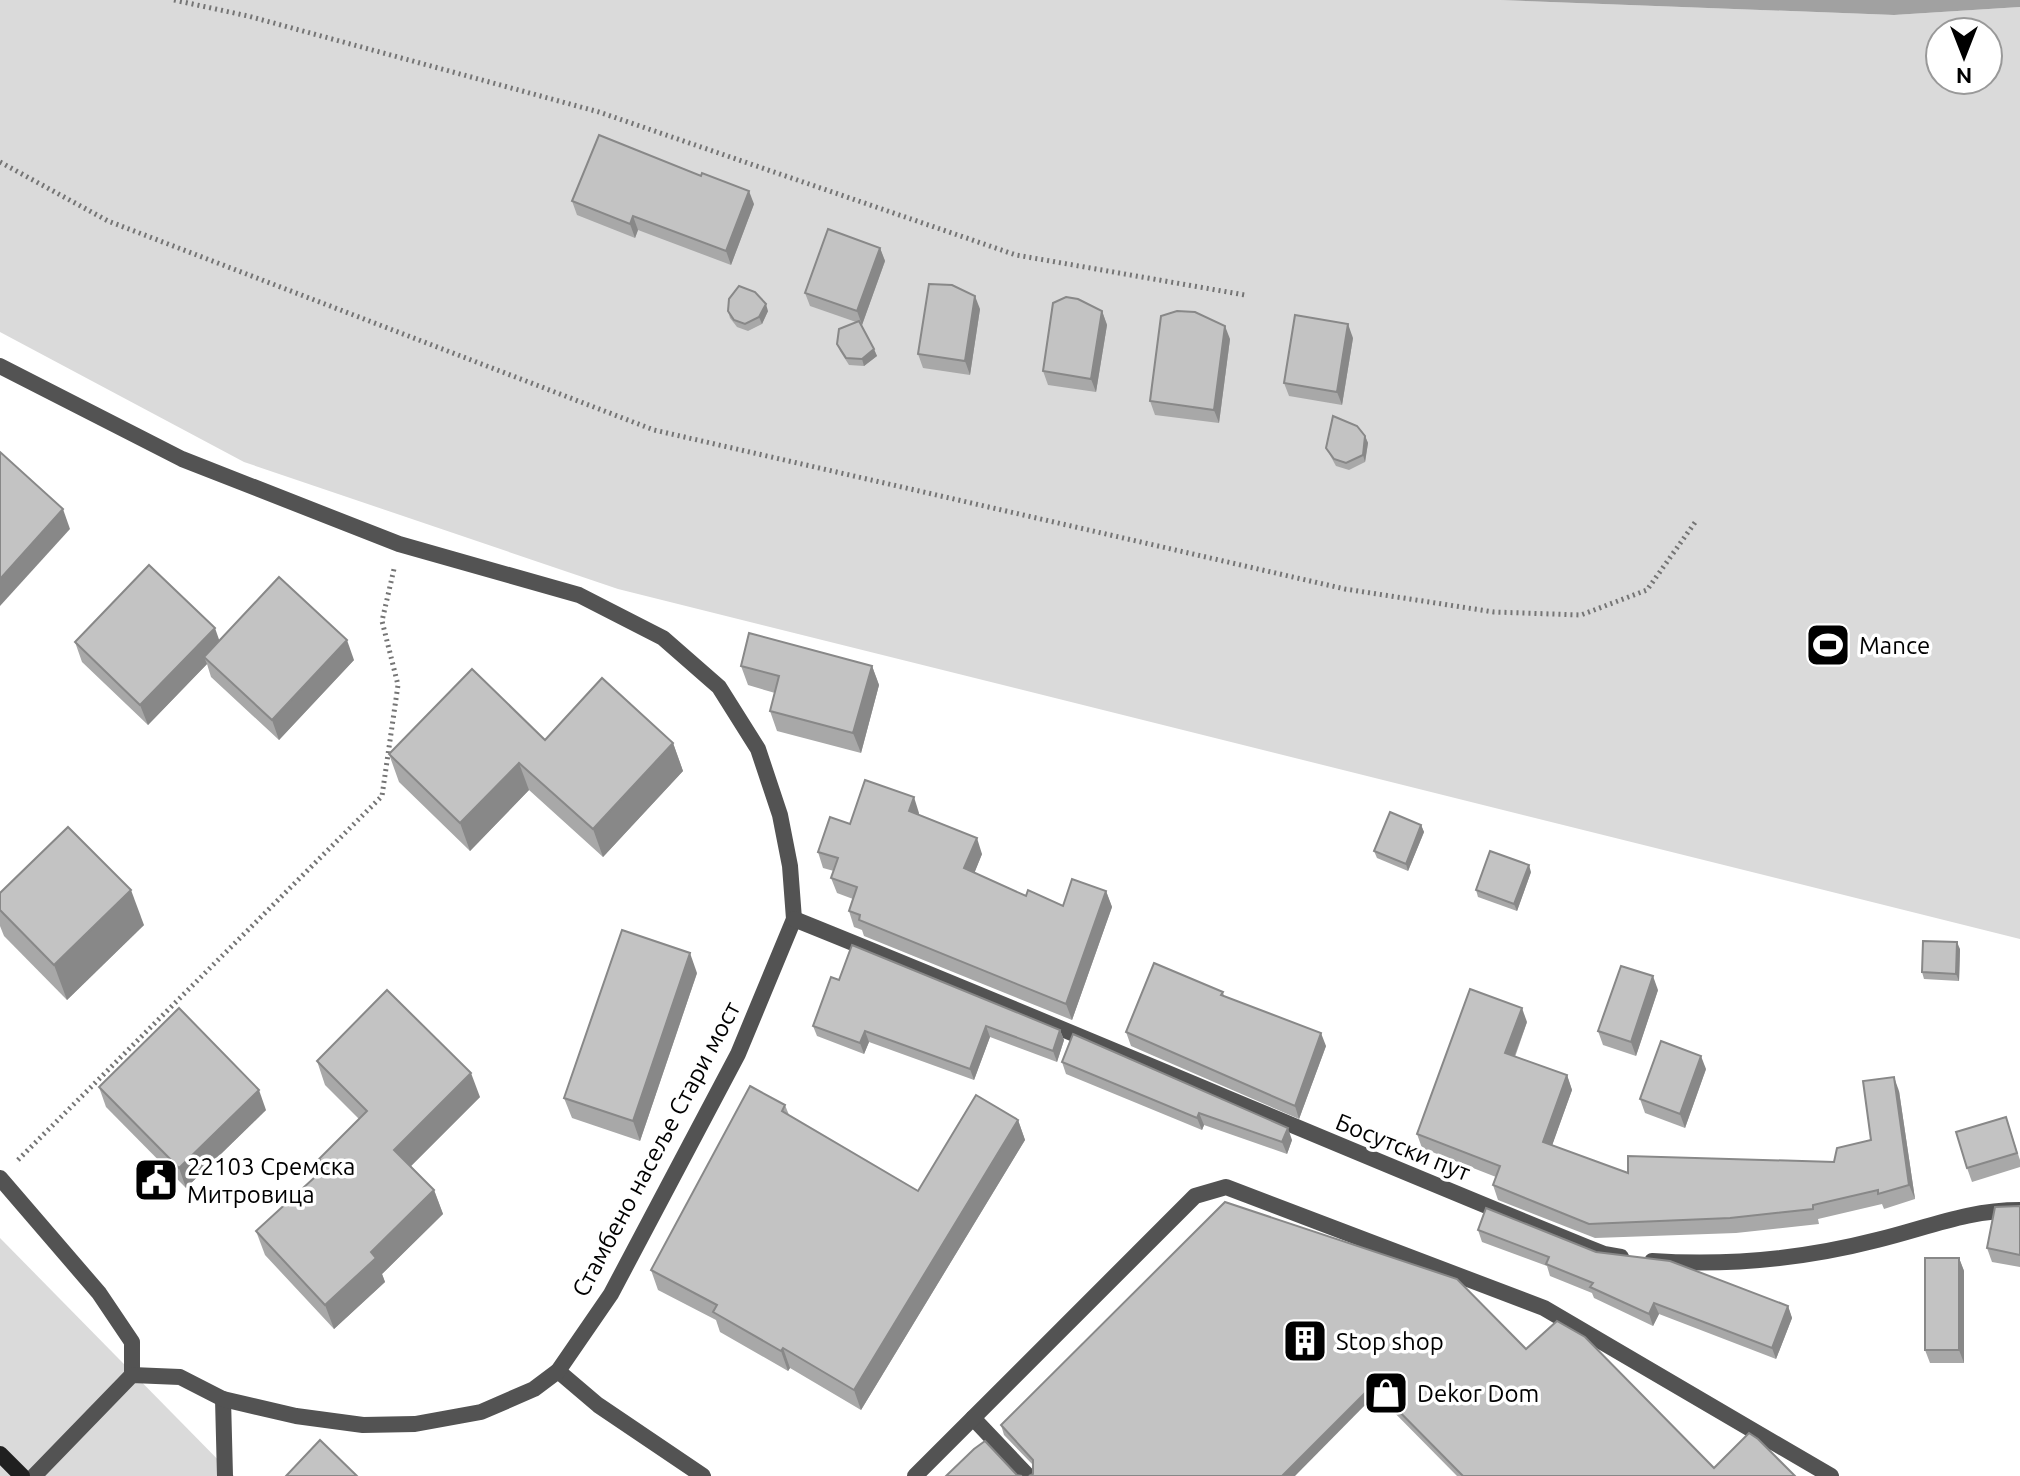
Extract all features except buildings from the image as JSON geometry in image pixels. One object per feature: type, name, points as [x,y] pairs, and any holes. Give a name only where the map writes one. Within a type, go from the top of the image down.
[{"type":"main road","points":[[0,1454],[22,1476]]},
{"type":"street","points":[[0,366],[182,459],[399,544],[579,595],[663,638],[719,687],[758,749],[780,815],[794,919]]},
{"type":"street","name":"Босутски пут","points":[[794,919],[1068,1030],[1252,1112],[1604,1254],[1696,1264],[1741,1263],[1875,1241],[1981,1210],[2020,1210]]},
{"type":"street","name":"Стамбено насеље Стари мост","points":[[132,1375],[180,1377],[223,1399],[296,1416],[363,1425],[415,1424],[481,1412],[534,1389],[558,1371],[611,1294],[738,1054],[794,919]]},
{"type":"street","points":[[0,1178],[99,1293],[132,1342],[132,1375],[34,1476]]},
{"type":"street","points":[[915,1476],[1195,1196],[1226,1187],[1544,1308],[1831,1476]]},
{"type":"street","points":[[558,1371],[598,1405],[703,1476]]},
{"type":"street","points":[[223,1399],[225,1476]]},
{"type":"street","points":[[973,1418],[1028,1476]]},
{"type":"path","points":[[174,0],[248,16],[599,112],[1016,255],[1245,295]]},
{"type":"path","points":[[0,162],[108,221],[654,430],[1345,589],[1494,612],[1581,615],[1647,590],[1696,521]]},
{"type":"path","points":[[0,1178],[382,796],[398,685],[382,621],[399,544]]},
{"type":"shaded area","points":[[0,0],[1499,0],[1894,15],[2020,7],[2020,939],[618,589],[244,462],[0,332]]},
{"type":"shaded area","points":[[1500,0],[2020,0],[2020,7],[1894,15]]},
{"type":"shaded area","points":[[0,1238],[234,1476],[0,1476]]},
{"type":"place","name":"Mance","points":[[1828,645]]},
{"type":"place","name":"22103 Сремска Митровица","points":[[156,1180]]},
{"type":"place","name":"Stop shop","points":[[1305,1341]]},
{"type":"place","name":"Dekor Dom","points":[[1386,1393]]}]
